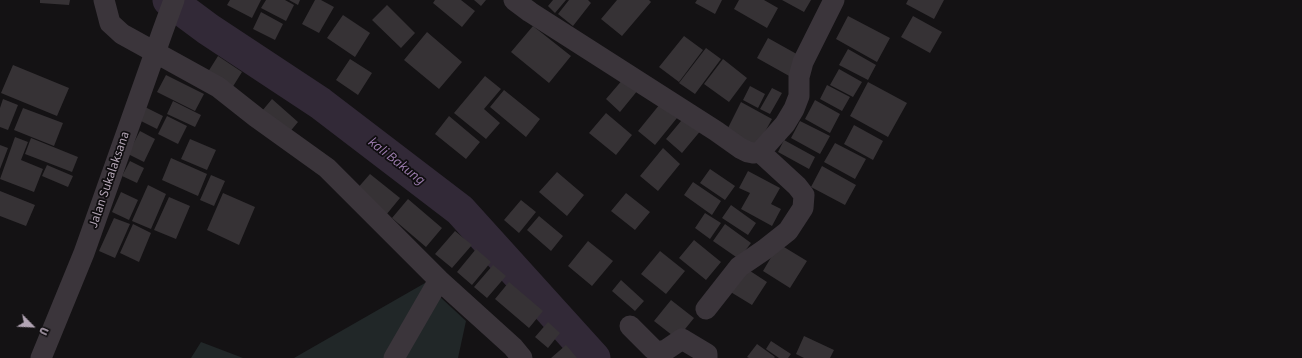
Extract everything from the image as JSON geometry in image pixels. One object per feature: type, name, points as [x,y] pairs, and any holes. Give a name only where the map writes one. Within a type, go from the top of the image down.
[{"type":"street","points":[[104,0],[110,23],[122,34],[158,42],[256,117],[327,168],[439,280],[513,347],[522,358]]},
{"type":"street","name":"Jalan Sukalaksana","points":[[41,358],[84,253],[174,0]]},
{"type":"street","points":[[514,0],[536,16],[716,131],[740,148],[748,152],[760,152],[797,186],[804,195],[803,208],[788,231],[739,267],[706,309]]},
{"type":"street","points":[[760,152],[785,124],[794,109],[798,96],[799,77],[803,62],[834,0]]},
{"type":"street","points":[[394,358],[439,280]]},
{"type":"street","points":[[630,326],[653,349],[658,352],[666,350],[682,339],[705,352],[707,354],[707,358]]},
{"type":"shaded area","points":[[425,283],[466,321],[458,358],[294,358]]},
{"type":"shaded area","points":[[201,342],[243,358],[191,358]]},
{"type":"building","points":[[40,0],[70,0],[69,5],[40,3]]},
{"type":"building","points":[[230,0],[261,0],[252,18],[227,5]]},
{"type":"building","points":[[266,0],[285,0],[294,5],[286,21],[261,8]]},
{"type":"building","points":[[289,0],[300,0],[298,5]]},
{"type":"building","points":[[315,0],[321,0],[334,7],[319,33],[302,24]]},
{"type":"building","points":[[435,0],[461,0],[475,11],[462,27],[433,3]]},
{"type":"building","points":[[474,0],[486,0],[481,6]]},
{"type":"building","points":[[553,0],[566,0],[555,13],[548,6]]},
{"type":"building","points":[[569,0],[588,0],[591,3],[573,26],[558,14]]},
{"type":"building","points":[[617,0],[649,0],[651,2],[622,36],[601,19]]},
{"type":"building","points":[[697,0],[722,0],[715,14],[695,3]]},
{"type":"building","points":[[739,0],[764,0],[778,8],[767,28],[734,9]]},
{"type":"building","points":[[782,0],[811,0],[804,12]]},
{"type":"building","points":[[908,0],[944,0],[934,19],[906,4]]},
{"type":"building","points":[[387,5],[415,33],[401,48],[372,20]]},
{"type":"building","points":[[261,12],[283,24],[275,40],[253,29]]},
{"type":"building","points":[[343,15],[370,33],[355,57],[327,38]]},
{"type":"building","points":[[848,16],[890,38],[877,62],[836,39]]},
{"type":"building","points":[[913,16],[942,32],[930,53],[901,37]]},
{"type":"building","points":[[533,26],[571,56],[549,83],[511,52]]},
{"type":"building","points":[[427,32],[462,62],[439,89],[404,60]]},
{"type":"building","points":[[684,36],[703,50],[679,82],[659,67]]},
{"type":"building","points":[[768,38],[802,57],[791,77],[757,58]]},
{"type":"building","points":[[706,48],[721,59],[695,94],[679,83]]},
{"type":"building","points":[[848,49],[876,65],[868,80],[839,65]]},
{"type":"building","points":[[218,56],[242,72],[232,88],[208,72]]},
{"type":"building","points":[[350,59],[372,73],[358,95],[336,80]]},
{"type":"building","points":[[723,59],[747,78],[729,102],[704,84]]},
{"type":"building","points":[[13,65],[69,88],[57,116],[1,93]]},
{"type":"building","points":[[839,69],[862,82],[853,97],[830,85]]},
{"type":"building","points":[[166,75],[204,94],[195,111],[157,92]]},
{"type":"building","points":[[485,76],[501,89],[484,109],[500,123],[486,139],[454,113]]},
{"type":"building","points":[[624,78],[638,90],[620,112],[606,99]]},
{"type":"building","points":[[868,82],[907,103],[888,137],[850,116]]},
{"type":"building","points":[[827,85],[850,97],[842,111],[820,99]]},
{"type":"building","points":[[750,86],[765,94],[758,108],[743,100]]},
{"type":"building","points":[[772,88],[782,93],[770,114],[760,109]]},
{"type":"building","points":[[504,90],[540,119],[526,137],[490,107]]},
{"type":"building","points":[[3,99],[18,105],[8,130],[0,127],[0,108]]},
{"type":"building","points":[[272,99],[298,122],[288,134],[262,111]]},
{"type":"building","points":[[815,100],[840,114],[830,133],[805,119]]},
{"type":"building","points":[[173,101],[201,115],[195,127],[167,114]]},
{"type":"building","points":[[741,102],[772,119],[757,146],[727,130]]},
{"type":"building","points":[[660,104],[677,118],[655,145],[638,131]]},
{"type":"building","points":[[143,106],[163,116],[157,129],[137,119]]},
{"type":"building","points":[[23,108],[63,123],[54,146],[14,130]]},
{"type":"building","points":[[606,113],[632,135],[616,155],[589,133]]},
{"type":"building","points":[[686,115],[702,129],[682,153],[666,139]]},
{"type":"building","points":[[167,116],[187,126],[178,144],[158,134]]},
{"type":"building","points":[[449,116],[480,142],[466,159],[435,134]]},
{"type":"building","points":[[800,121],[830,136],[820,154],[791,138]]},
{"type":"building","points":[[854,125],[883,141],[873,160],[844,144]]},
{"type":"building","points":[[140,131],[155,139],[144,162],[128,154]]},
{"type":"building","points":[[15,137],[28,142],[21,160],[43,169],[34,192],[0,179]]},
{"type":"building","points":[[31,138],[78,157],[72,172],[25,154]]},
{"type":"building","points":[[190,139],[216,150],[207,170],[181,159]]},
{"type":"building","points":[[784,140],[815,157],[809,169],[778,152]]},
{"type":"building","points":[[835,143],[866,159],[855,179],[824,162]]},
{"type":"building","points":[[0,145],[8,148],[0,169]]},
{"type":"building","points":[[663,148],[680,164],[658,191],[640,176]]},
{"type":"building","points":[[171,158],[207,174],[198,196],[162,180]]},
{"type":"building","points":[[130,161],[144,168],[137,183],[122,176]]},
{"type":"building","points":[[47,165],[73,176],[68,187],[42,176]]},
{"type":"building","points":[[822,166],[856,185],[845,205],[811,187]]},
{"type":"building","points":[[710,169],[735,186],[725,200],[700,183]]},
{"type":"building","points":[[748,171],[780,188],[771,204],[781,209],[772,226],[741,209],[750,193],[739,188]]},
{"type":"building","points":[[557,172],[584,195],[567,216],[539,192]]},
{"type":"building","points":[[370,174],[400,198],[386,215],[356,190]]},
{"type":"building","points":[[211,175],[225,181],[214,206],[200,200]]},
{"type":"building","points":[[693,182],[721,201],[712,215],[684,195]]},
{"type":"building","points":[[148,185],[166,194],[151,229],[132,221]]},
{"type":"building","points":[[0,191],[35,205],[26,226],[0,216]]},
{"type":"building","points":[[121,192],[138,200],[129,220],[112,212]]},
{"type":"building","points":[[223,193],[255,207],[239,245],[207,230]]},
{"type":"building","points":[[626,193],[650,212],[635,230],[611,211]]},
{"type":"building","points":[[169,197],[190,206],[176,239],[154,230]]},
{"type":"building","points":[[408,199],[442,228],[426,247],[392,218]]},
{"type":"building","points":[[521,200],[536,212],[519,233],[504,220]]},
{"type":"building","points":[[731,205],[756,223],[748,235],[722,218]]},
{"type":"building","points":[[705,213],[721,223],[710,239],[695,228]]},
{"type":"building","points":[[539,216],[563,236],[551,251],[527,230]]},
{"type":"building","points":[[114,218],[130,224],[115,258],[99,251]]},
{"type":"building","points":[[133,224],[151,233],[139,262],[120,253]]},
{"type":"building","points":[[725,224],[751,243],[739,259],[713,241]]},
{"type":"building","points":[[455,231],[472,245],[452,268],[435,254]]},
{"type":"building","points":[[694,240],[721,262],[706,280],[679,258]]},
{"type":"building","points":[[588,241],[613,261],[592,286],[568,266]]},
{"type":"building","points":[[779,244],[807,261],[790,288],[763,271]]},
{"type":"building","points":[[476,249],[491,262],[472,285],[457,272]]},
{"type":"building","points":[[660,251],[685,271],[666,294],[641,274]]},
{"type":"building","points":[[493,265],[506,276],[487,298],[474,287]]},
{"type":"building","points":[[744,267],[767,282],[752,305],[729,291]]},
{"type":"building","points":[[621,280],[644,301],[635,311],[612,291]]},
{"type":"building","points":[[509,282],[543,311],[529,328],[495,299]]},
{"type":"building","points":[[671,300],[694,318],[677,339],[654,321]]},
{"type":"building","points":[[548,322],[560,333],[548,348],[535,337]]},
{"type":"building","points":[[804,336],[834,350],[830,358],[804,358],[796,354]]},
{"type":"building","points":[[771,341],[791,354],[788,358],[779,358],[766,349]]},
{"type":"building","points":[[757,344],[775,357],[747,357]]},
{"type":"building","points":[[566,345],[577,358],[551,358]]},
{"type":"waterway","name":"kali Bakung","points":[[169,0],[208,29],[320,103],[460,210],[594,358]]}]
